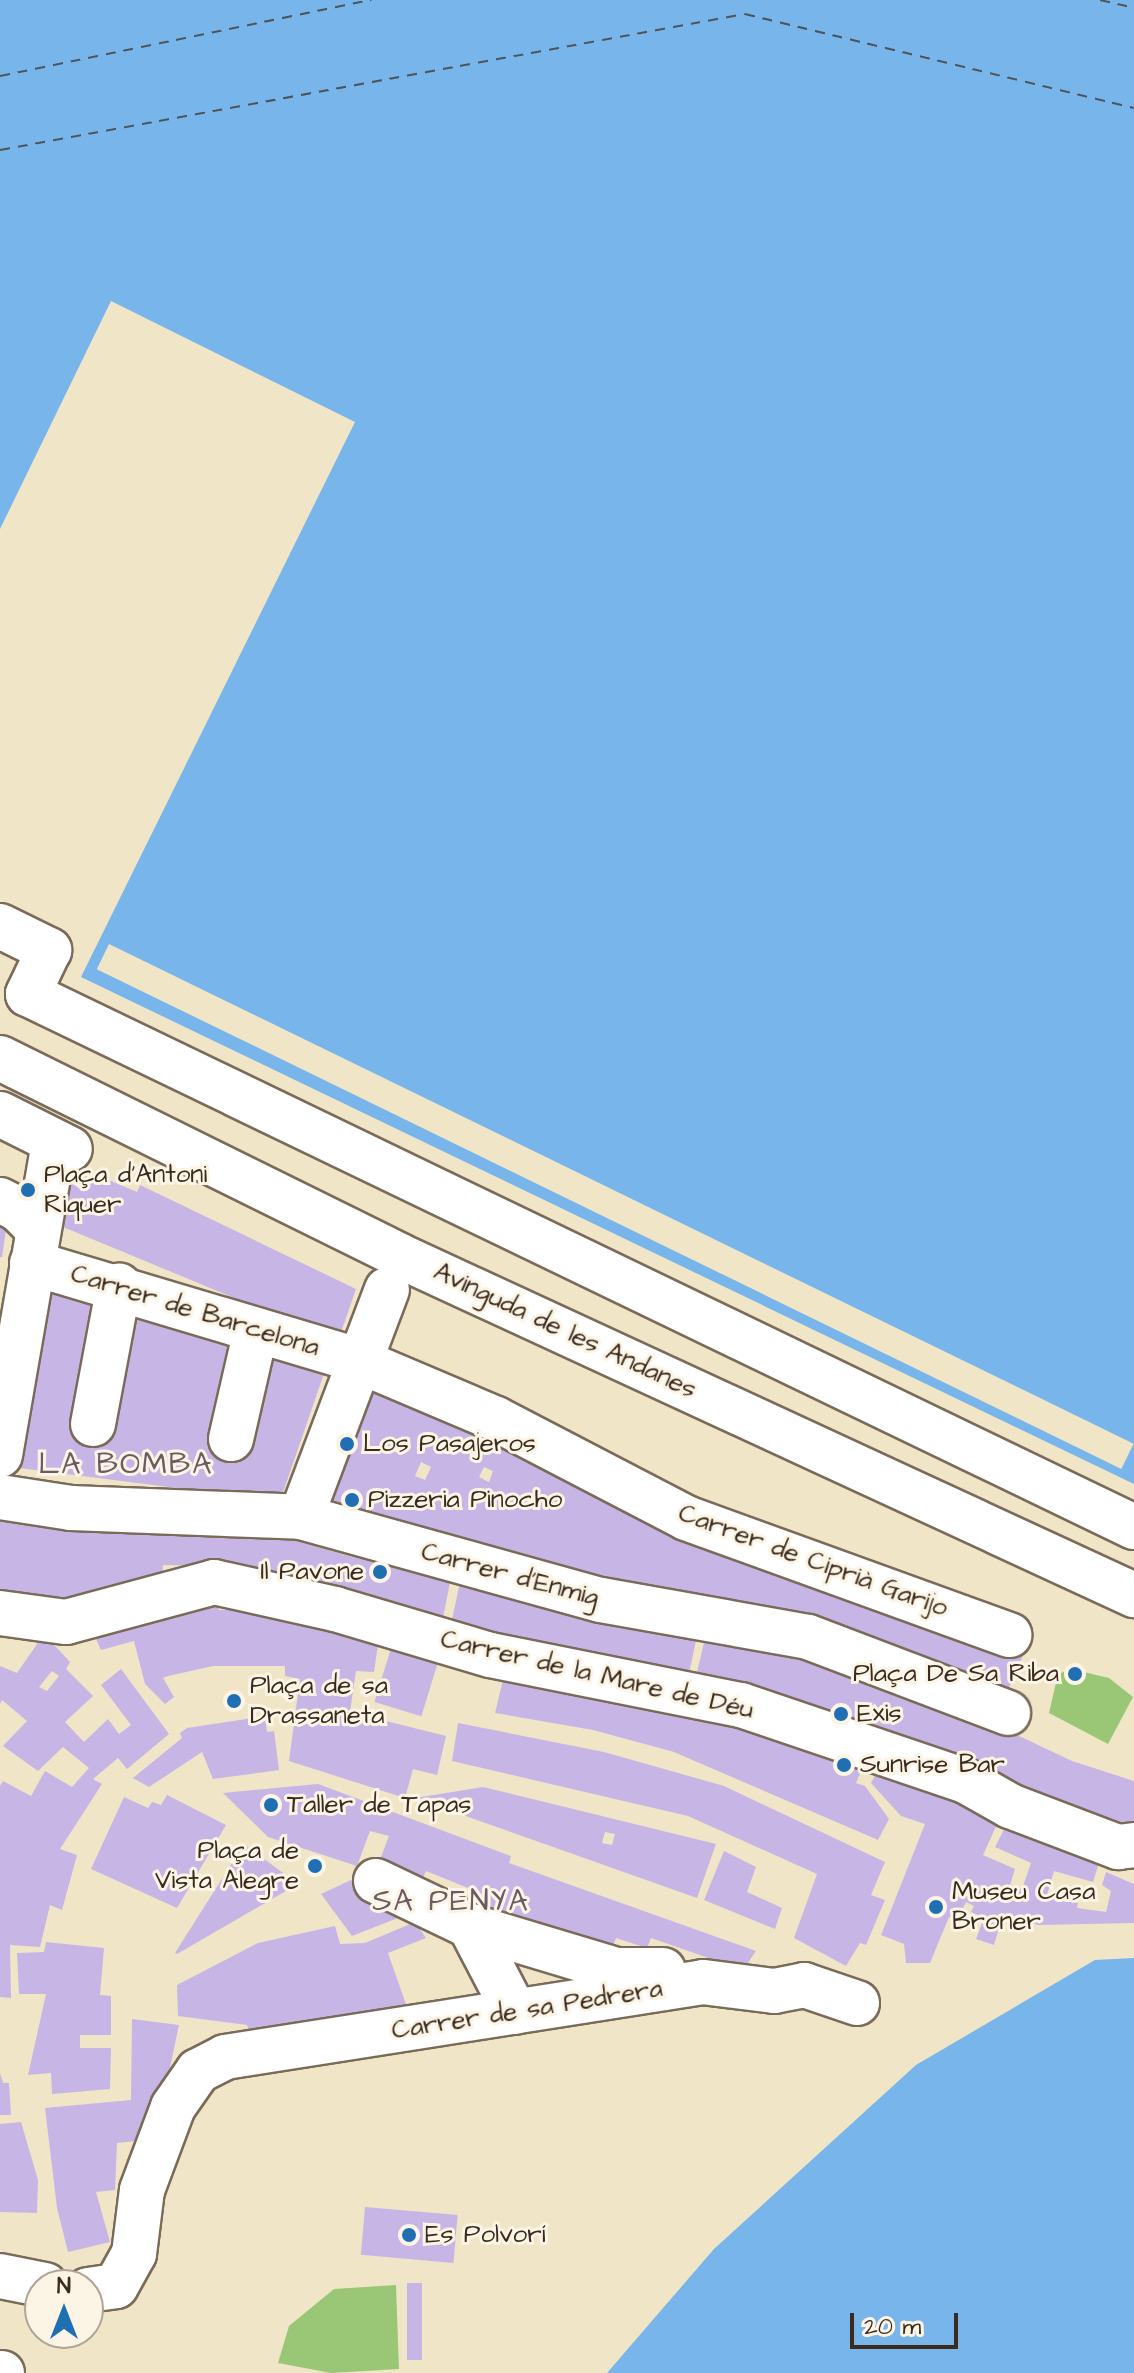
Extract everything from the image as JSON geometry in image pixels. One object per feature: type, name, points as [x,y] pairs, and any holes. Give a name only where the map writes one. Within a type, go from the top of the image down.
[{"type":"street","points":[[0,926],[49,950],[28,994],[1134,1527]]},
{"type":"street","name":"Avinguda de les Andanes","points":[[0,1058],[400,1256],[1134,1595]]},
{"type":"street","points":[[0,1114],[65,1142],[34,1245],[0,1455]]},
{"type":"street","points":[[0,1200],[18,1209],[34,1245]]},
{"type":"street","name":"Carrer de Barcelona","points":[[34,1245],[119,1285],[357,1360]]},
{"type":"street","points":[[93,1424],[119,1285]]},
{"type":"street","points":[[301,1517],[357,1360],[387,1290]]},
{"type":"street","points":[[231,1439],[256,1330]]},
{"type":"street","name":"Carrer de Ciprià Garijo","points":[[357,1360],[496,1419],[686,1518],[1009,1635]]},
{"type":"street","name":"Carrer d'Enmig","points":[[0,1497],[71,1508],[301,1517],[601,1600],[808,1637],[1008,1713]]},
{"type":"street","name":"Carrer de la Mare de Déu","points":[[7,1624],[66,1622],[89,1613],[214,1582],[274,1595],[490,1655],[741,1705],[966,1781],[1010,1806],[1118,1847],[1134,1845]]},
{"type":"street","points":[[376,1881],[470,1926],[617,1970],[680,1970],[703,1982]]},
{"type":"street","points":[[470,1926],[515,2012]]},
{"type":"street","name":"Carrer de sa Pedrera","points":[[104,2286],[134,2254],[142,2190],[173,2107],[198,2071],[225,2057],[703,1982],[774,1991],[804,1985],[857,2003]]},
{"type":"street","points":[[0,2276],[24,2281]]},
{"type":"green space","points":[[1071,1669],[1109,1678],[1133,1697],[1108,1744],[1049,1713],[1058,1674]]},
{"type":"green space","points":[[396,2285],[399,2369],[331,2373],[278,2363],[289,2326],[334,2289]]},
{"type":"water","points":[[0,0],[1134,0],[1134,1484],[81,977],[355,422],[111,301],[0,529]]},
{"type":"water","points":[[1134,1958],[1134,2373],[607,2373],[714,2249],[916,2065],[1095,1960]]},
{"type":"pier","points":[[109,944],[1134,1444],[1121,1469],[97,969]]},
{"type":"building","points":[[61,1160],[137,1192],[140,1185],[356,1289],[338,1341],[51,1222]]},
{"type":"building","points":[[0,1220],[7,1223],[2,1257],[0,1257]]},
{"type":"building","points":[[44,1291],[268,1342],[328,1362],[280,1501],[11,1467]]},
{"type":"building","points":[[361,1388],[914,1616],[1024,1653],[1006,1695],[555,1576],[399,1520],[397,1526],[318,1497]],"holes":[[[421,1462],[431,1467],[425,1480],[415,1476]],[[484,1467],[493,1471],[489,1482],[479,1477]]]},
{"type":"building","points":[[0,1505],[268,1533],[352,1557],[378,1562],[379,1555],[452,1572],[441,1628],[234,1566],[163,1565],[162,1583],[76,1607],[0,1603]]},
{"type":"building","points":[[460,1582],[698,1633],[687,1681],[450,1631]]},
{"type":"building","points":[[218,1592],[219,1610],[250,1609],[380,1631],[374,1672],[356,1671],[350,1712],[446,1736],[437,1775],[413,1769],[405,1798],[289,1761],[300,1679],[285,1676],[285,1666],[213,1666],[168,1676],[163,1678],[174,1697],[165,1704],[145,1684],[134,1641],[101,1650],[88,1621]]},
{"type":"building","points":[[44,1634],[70,1662],[66,1669],[93,1696],[65,1722],[84,1742],[108,1719],[119,1734],[131,1725],[101,1685],[121,1669],[169,1734],[127,1769],[118,1758],[93,1779],[102,1784],[60,1849],[77,1855],[62,1910],[50,1905],[40,1947],[10,1945],[11,1998],[0,1997],[0,1786],[3,1781],[31,1796],[45,1771],[72,1787],[89,1768],[63,1747],[38,1771],[3,1746],[27,1721],[2,1700],[0,1704],[0,1666],[17,1673]],"holes":[[[52,1671],[59,1676],[47,1691],[39,1687]]]},
{"type":"building","points":[[706,1634],[786,1642],[981,1718],[1072,1761],[1134,1781],[1134,1834],[694,1685]]},
{"type":"building","points":[[395,1635],[442,1649],[421,1716],[375,1702]]},
{"type":"building","points":[[507,1663],[623,1688],[864,1764],[856,1783],[865,1786],[889,1819],[878,1840],[674,1752],[593,1730],[495,1713]]},
{"type":"building","points":[[265,1716],[267,1732],[274,1731],[279,1770],[213,1779],[202,1752],[149,1787],[133,1778],[182,1738],[180,1733],[187,1728]]},
{"type":"building","points":[[458,1723],[604,1752],[724,1786],[885,1862],[871,1895],[885,1900],[866,1945],[860,1943],[846,1966],[794,1938],[817,1874],[688,1816],[452,1761]]},
{"type":"building","points":[[885,1757],[1003,1811],[983,1855],[1015,1869],[1010,1885],[1022,1889],[1031,1863],[995,1847],[1010,1818],[1103,1850],[1093,1882],[1054,1871],[1047,1895],[1078,1903],[1077,1908],[1106,1912],[1111,1891],[1102,1885],[1106,1872],[1134,1884],[1134,1923],[1038,1925],[1003,1914],[994,1945],[976,1939],[984,1918],[971,1912],[974,1906],[966,1902],[957,1920],[949,1917],[930,1963],[906,1963],[904,1944],[881,1935],[925,1824],[901,1816],[871,1783]]},
{"type":"building","points":[[318,1784],[511,1856],[509,1863],[756,1951],[743,1970],[651,1938],[647,1948],[616,1938],[612,1949],[472,1911],[473,1890],[426,1871],[420,1885],[376,1870],[389,1836],[370,1831],[357,1866],[268,1837],[223,1793]]},
{"type":"building","points":[[483,1787],[716,1844],[697,1898],[415,1798]],"holes":[[[605,1832],[615,1834],[612,1845],[602,1843]]]},
{"type":"building","points":[[167,1795],[226,1825],[177,1908],[91,1869],[124,1797],[148,1808],[152,1802],[161,1805]]},
{"type":"building","points":[[244,1844],[298,1884],[175,1953]]},
{"type":"building","points":[[724,1851],[756,1867],[747,1892],[782,1908],[775,1929],[704,1900]]},
{"type":"building","points":[[351,1880],[403,1916],[352,1936],[321,1894]]},
{"type":"building","points":[[415,1922],[426,1938],[388,1953],[408,2010],[251,2037],[247,2025],[178,2016],[177,1985],[258,1943],[335,1926],[340,1944],[365,1943]]},
{"type":"building","points":[[46,1942],[104,1948],[100,1995],[111,1996],[111,2035],[80,2035],[80,2048],[111,2048],[110,2089],[52,2094],[51,2073],[28,2075],[46,1994],[19,1994],[17,1953],[44,1952]]},
{"type":"building","points":[[132,2019],[179,2025],[155,2139],[117,2143],[115,2190],[96,2192],[110,2242],[68,2252],[57,2208],[45,2108],[131,2100]]},
{"type":"building","points":[[0,2073],[3,2083],[9,2083],[11,2115],[0,2115]]},
{"type":"building","points":[[21,2122],[38,2180],[37,2213],[0,2212],[0,2124]]},
{"type":"building","name":"Es Polvorí","points":[[365,2207],[458,2215],[453,2263],[361,2255]]},
{"type":"building","points":[[407,2283],[422,2283],[422,2360],[407,2360]]},
{"type":"ferry route","points":[[0,76],[371,0]]},
{"type":"ferry route","points":[[1100,0],[1134,8]]},
{"type":"ferry route","points":[[0,150],[745,14],[1134,108]]},
{"type":"place","name":"Plaça d'Antoni Riquer","points":[[28,1190]]},
{"type":"place","name":"Los Pasajeros","points":[[347,1444]]},
{"type":"place","name":"Pizzeria Pinocho","points":[[352,1500]]},
{"type":"place","name":"Il Pavone","points":[[380,1572]]},
{"type":"place","name":"Plaça De Sa Riba","points":[[1075,1674]]},
{"type":"place","name":"Plaça de sa Drassaneta","points":[[234,1701]]},
{"type":"place","name":"Exis","points":[[841,1714]]},
{"type":"place","name":"Sunrise Bar","points":[[844,1765]]},
{"type":"place","name":"Taller de Tapas","points":[[271,1805]]},
{"type":"place","name":"Plaça de Vista Alegre","points":[[315,1866]]},
{"type":"place","name":"Museu Casa Broner","points":[[936,1907]]},
{"type":"place","name":"Es Polvorí","points":[[409,2235]]},
{"type":"district","name":"LA BOMBA","points":[[126,1464]]},
{"type":"district","name":"SA PENYA","points":[[451,1901]]}]
